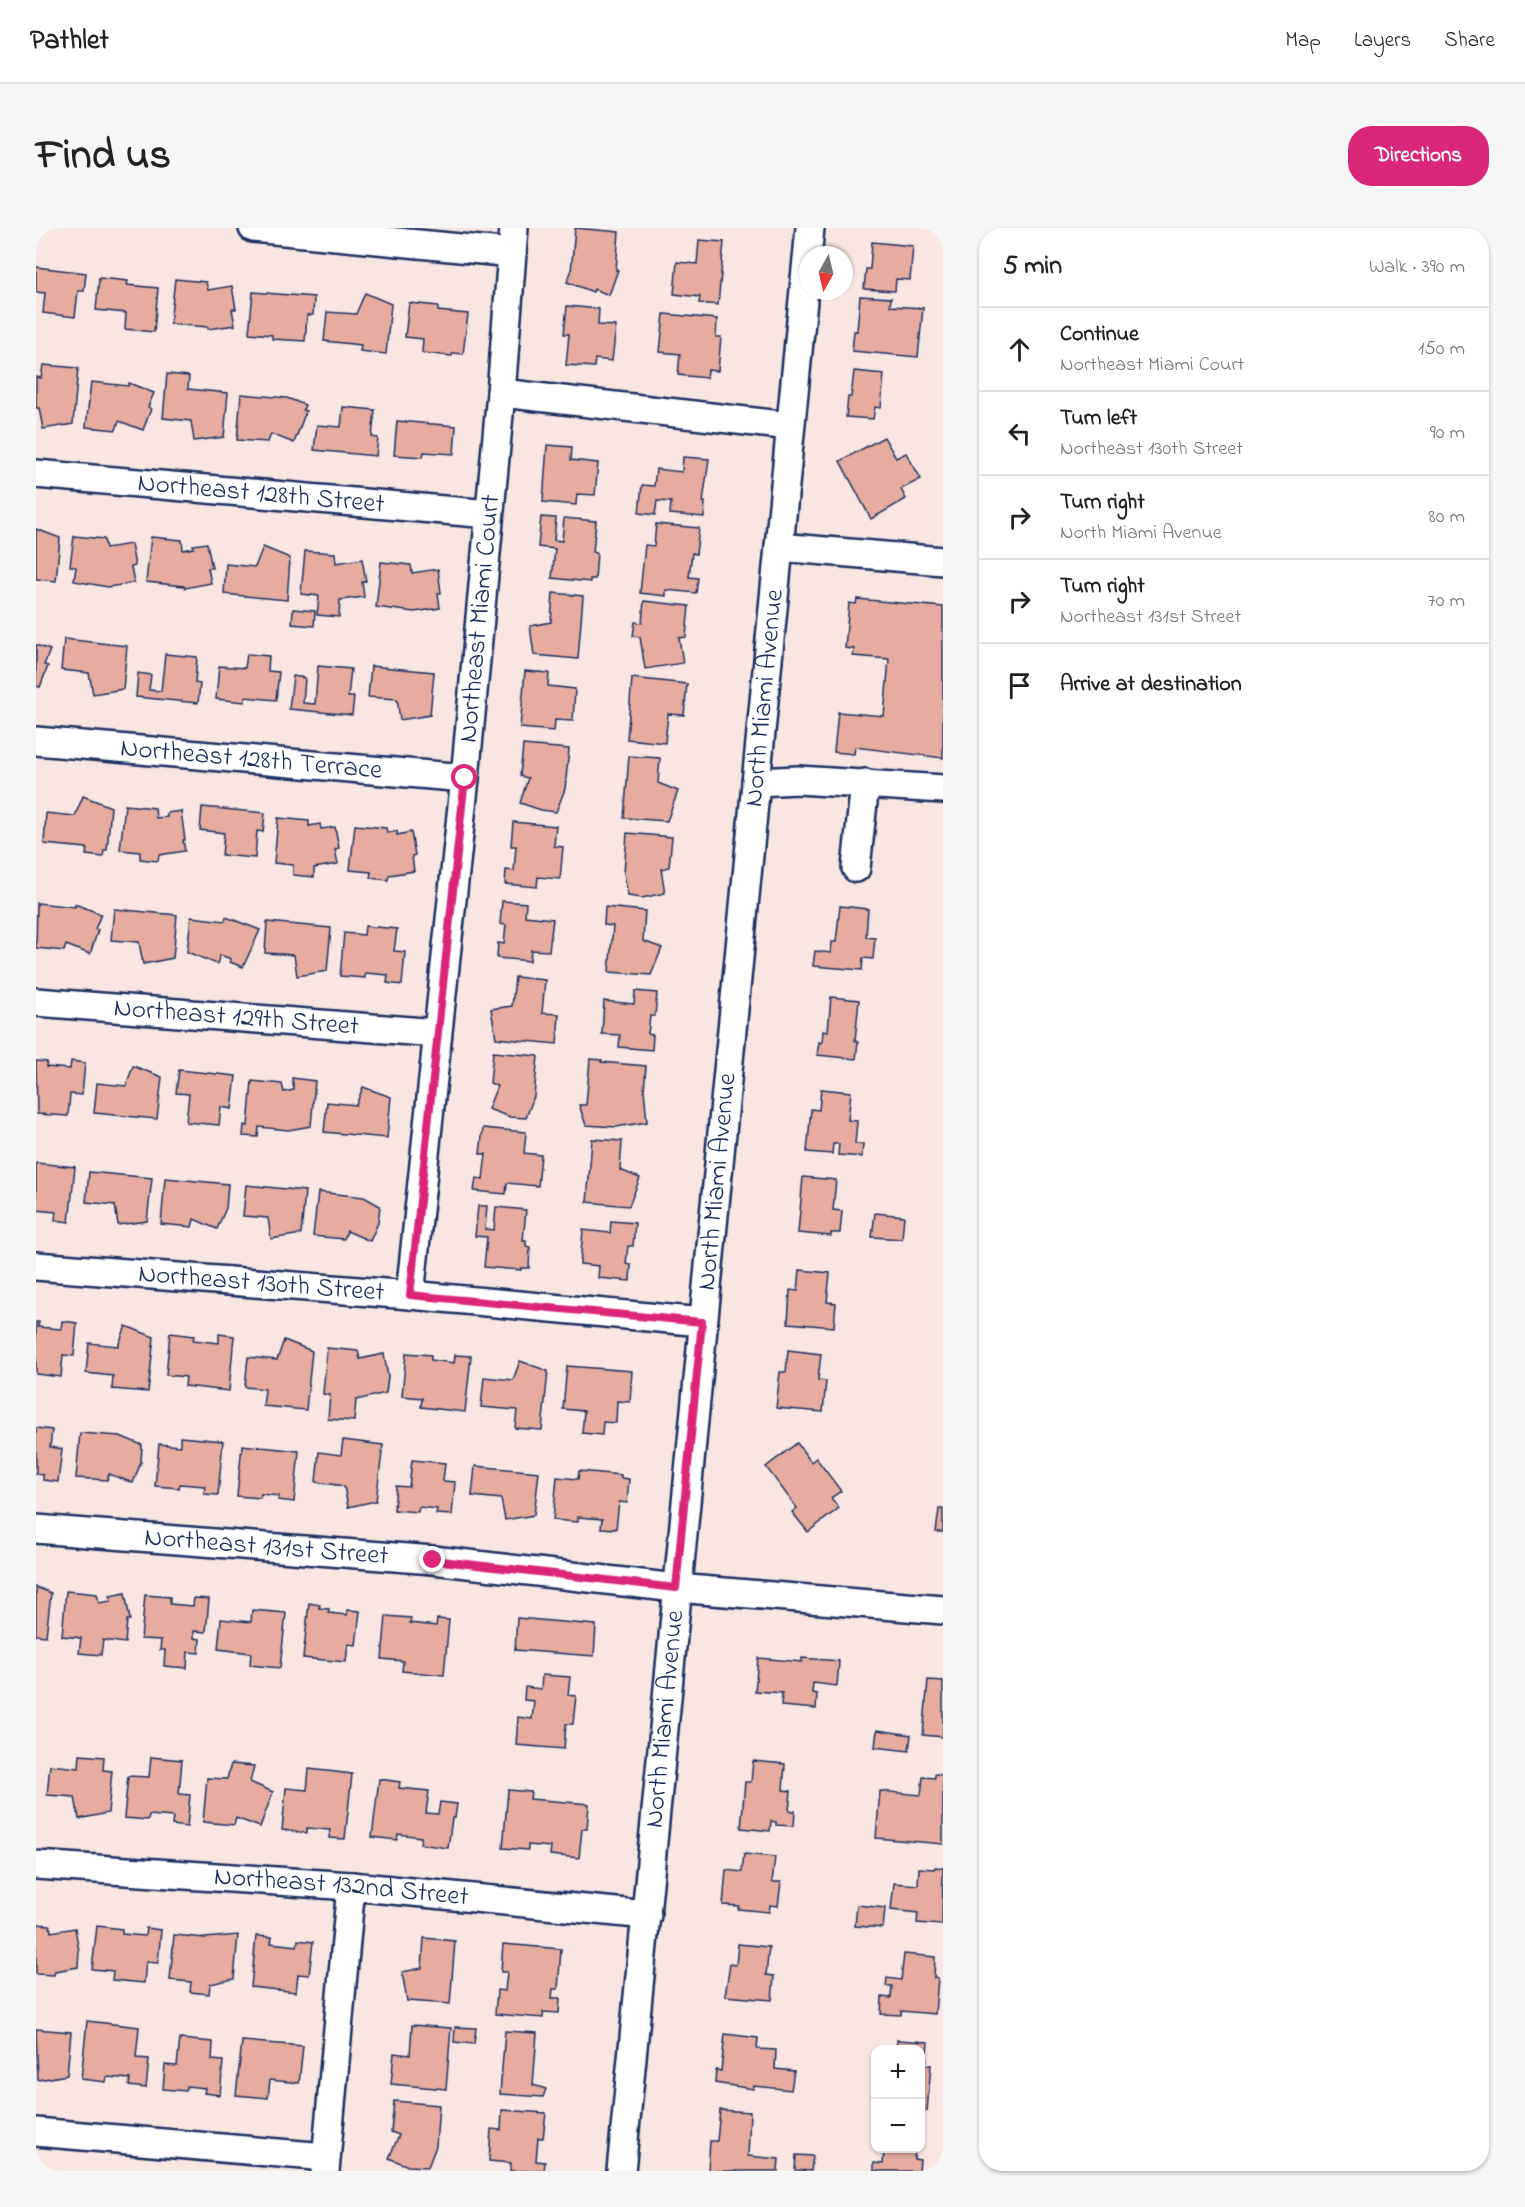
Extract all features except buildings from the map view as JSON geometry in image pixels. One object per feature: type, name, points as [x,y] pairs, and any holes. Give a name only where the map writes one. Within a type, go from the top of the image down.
[{"type":"street","points":[[253,228],[513,241]]},
{"type":"street","name":"North Miami Avenue","points":[[621,2171],[810,228]]},
{"type":"street","name":"Northeast Miami Court","points":[[410,1295],[465,778],[513,241]]},
{"type":"street","points":[[501,393],[790,426]]},
{"type":"street","name":"Northeast 128th Street","points":[[36,474],[489,514]]},
{"type":"street","points":[[779,547],[943,561]]},
{"type":"street","name":"Northeast 128th Terrace","points":[[36,741],[465,778]]},
{"type":"street","points":[[756,782],[798,780],[943,789]]},
{"type":"street","points":[[856,868],[866,783]]},
{"type":"street","name":"Northeast 129th Street","points":[[36,1002],[437,1033]]},
{"type":"street","name":"Northeast 130th Street","points":[[36,1266],[410,1295],[702,1322]]},
{"type":"street","name":"Northeast 131st Street","points":[[36,1529],[433,1560],[676,1588],[943,1610]]},
{"type":"street","name":"Northeast 132nd Street","points":[[36,1865],[351,1886],[647,1915]]},
{"type":"street","points":[[36,2132],[326,2164],[351,1886]]},
{"type":"route","points":[[433,1560],[676,1588],[702,1322],[410,1295],[465,778]]}]
